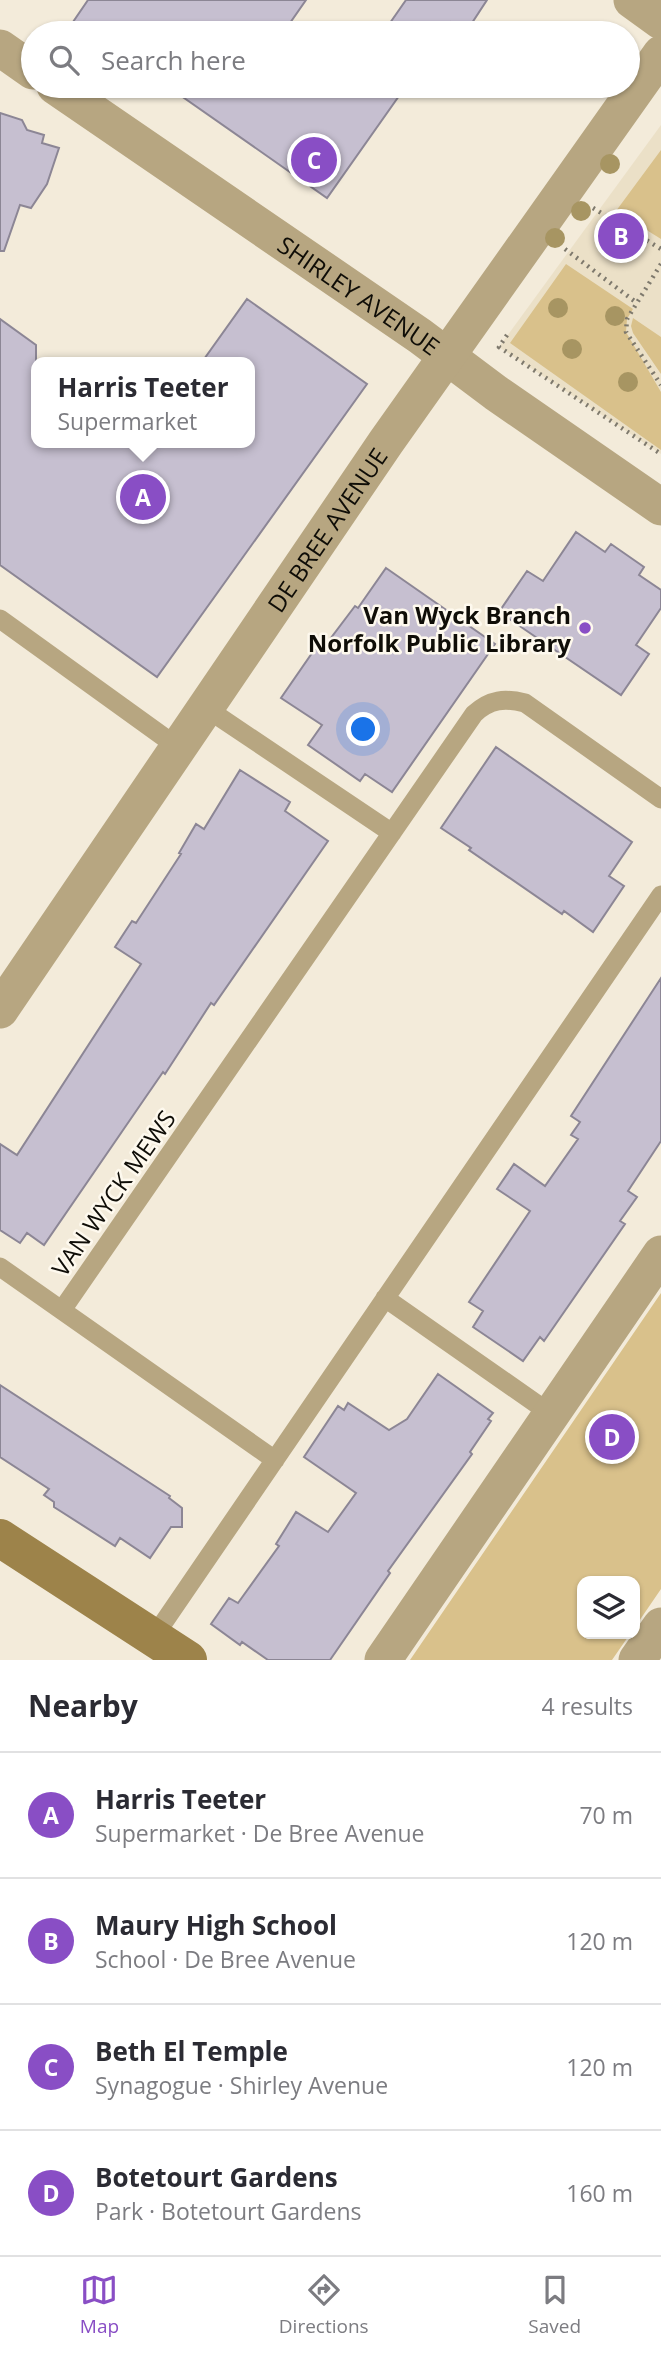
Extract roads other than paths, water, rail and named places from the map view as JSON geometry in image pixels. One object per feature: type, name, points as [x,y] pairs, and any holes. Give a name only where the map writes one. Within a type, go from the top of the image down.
[{"type":"main road","points":[[0,1538],[188,1660]]},
{"type":"street","points":[[632,0],[661,21]]},
{"type":"street","points":[[0,48],[21,63]]},
{"type":"street","name":"DE BREE AVENUE","points":[[640,84],[661,54]]},
{"type":"street","name":"SHIRLEY AVENUE","points":[[72,98],[448,356],[496,393],[661,507]]},
{"type":"street","name":"DE BREE AVENUE","points":[[0,1010],[386,442],[630,98]]},
{"type":"street","points":[[383,1660],[661,1254]]},
{"type":"street","points":[[637,1660],[661,1626]]},
{"type":"lane","points":[[0,619],[179,748]]},
{"type":"lane","name":"VAN WYCK MEWS","points":[[275,1460],[62,1310],[474,714],[482,707],[494,701],[512,700],[526,703],[661,799]]},
{"type":"lane","points":[[206,708],[392,833]]},
{"type":"lane","points":[[153,1638],[661,895]]},
{"type":"lane","points":[[0,1267],[62,1310]]},
{"type":"lane","points":[[385,1298],[551,1414]]},
{"type":"place","name":"Beth El Temple","points":[[314,160]]},
{"type":"place","name":"Maury High School","points":[[621,236]]},
{"type":"place","name":"Harris Teeter","points":[[143,497]]},
{"type":"place","name":"Van Wyck Branch Norfolk Public Library","points":[[585,628]]},
{"type":"place","name":"Botetourt Gardens","points":[[612,1437]]}]
